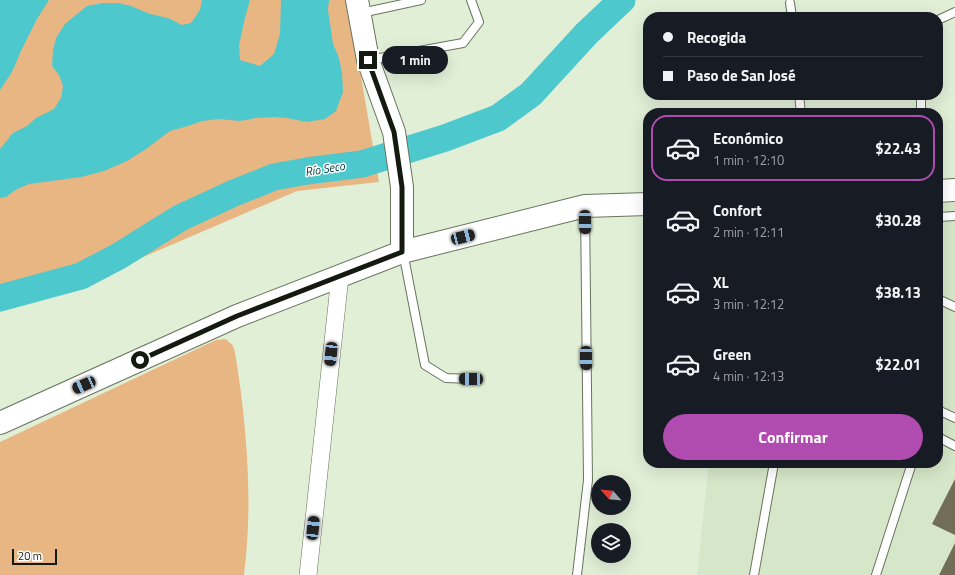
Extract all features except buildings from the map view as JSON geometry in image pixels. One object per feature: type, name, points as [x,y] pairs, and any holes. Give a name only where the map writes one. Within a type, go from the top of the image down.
[{"type":"main road","points":[[358,7],[368,60],[394,132],[402,187],[402,252]]},
{"type":"main road","points":[[943,191],[955,190]]},
{"type":"main road","points":[[0,423],[237,316],[402,252],[585,206],[643,204]]},
{"type":"street","points":[[308,575],[340,276]]},
{"type":"lane","points":[[358,7],[421,0]]},
{"type":"lane","points":[[368,60],[463,43],[479,22],[472,0]]},
{"type":"lane","points":[[790,3],[791,12]]},
{"type":"lane","points":[[943,18],[955,12]]},
{"type":"lane","points":[[577,575],[588,480],[585,206]]},
{"type":"lane","points":[[943,217],[955,216]]},
{"type":"lane","points":[[402,252],[425,365],[446,378],[471,379]]},
{"type":"lane","points":[[943,301],[955,307]]},
{"type":"lane","points":[[943,412],[955,418]]},
{"type":"lane","points":[[943,440],[955,446]]},
{"type":"lane","points":[[754,575],[773,468]]},
{"type":"lane","points":[[876,575],[910,468]]},
{"type":"shaded area","points":[[0,0],[348,0],[379,182],[297,191],[106,273],[0,312]]},
{"type":"shaded area","points":[[955,203],[955,575],[697,575],[708,468],[943,468],[943,204]]},
{"type":"shaded area","points":[[226,339],[233,346],[235,352],[247,451],[248,534],[244,575],[0,575],[0,442],[216,340]]},
{"type":"water","points":[[0,0],[49,0],[37,19],[12,72],[0,90]]},
{"type":"water","points":[[202,0],[250,0],[239,45],[240,60],[260,66],[274,54],[280,34],[281,0],[329,0],[328,10],[333,44],[339,58],[342,73],[343,92],[336,111],[325,119],[307,122],[274,117],[240,121],[219,119],[202,121],[170,131],[127,161],[104,171],[81,177],[29,184],[17,189],[6,197],[0,198],[0,149],[13,133],[27,126],[36,118],[54,109],[61,98],[63,86],[59,75],[52,66],[53,50],[56,38],[65,24],[87,6],[103,3],[118,3],[131,6],[150,14],[168,18],[182,25],[191,23],[200,10]]},
{"type":"waterway","name":"Río Seco","points":[[0,298],[81,276],[119,256],[180,218],[234,193],[274,177],[362,164],[445,138],[498,118],[531,94],[587,33],[622,0]]},
{"type":"route","points":[[140,360],[237,316],[402,252],[402,187],[394,132],[368,60]]}]
